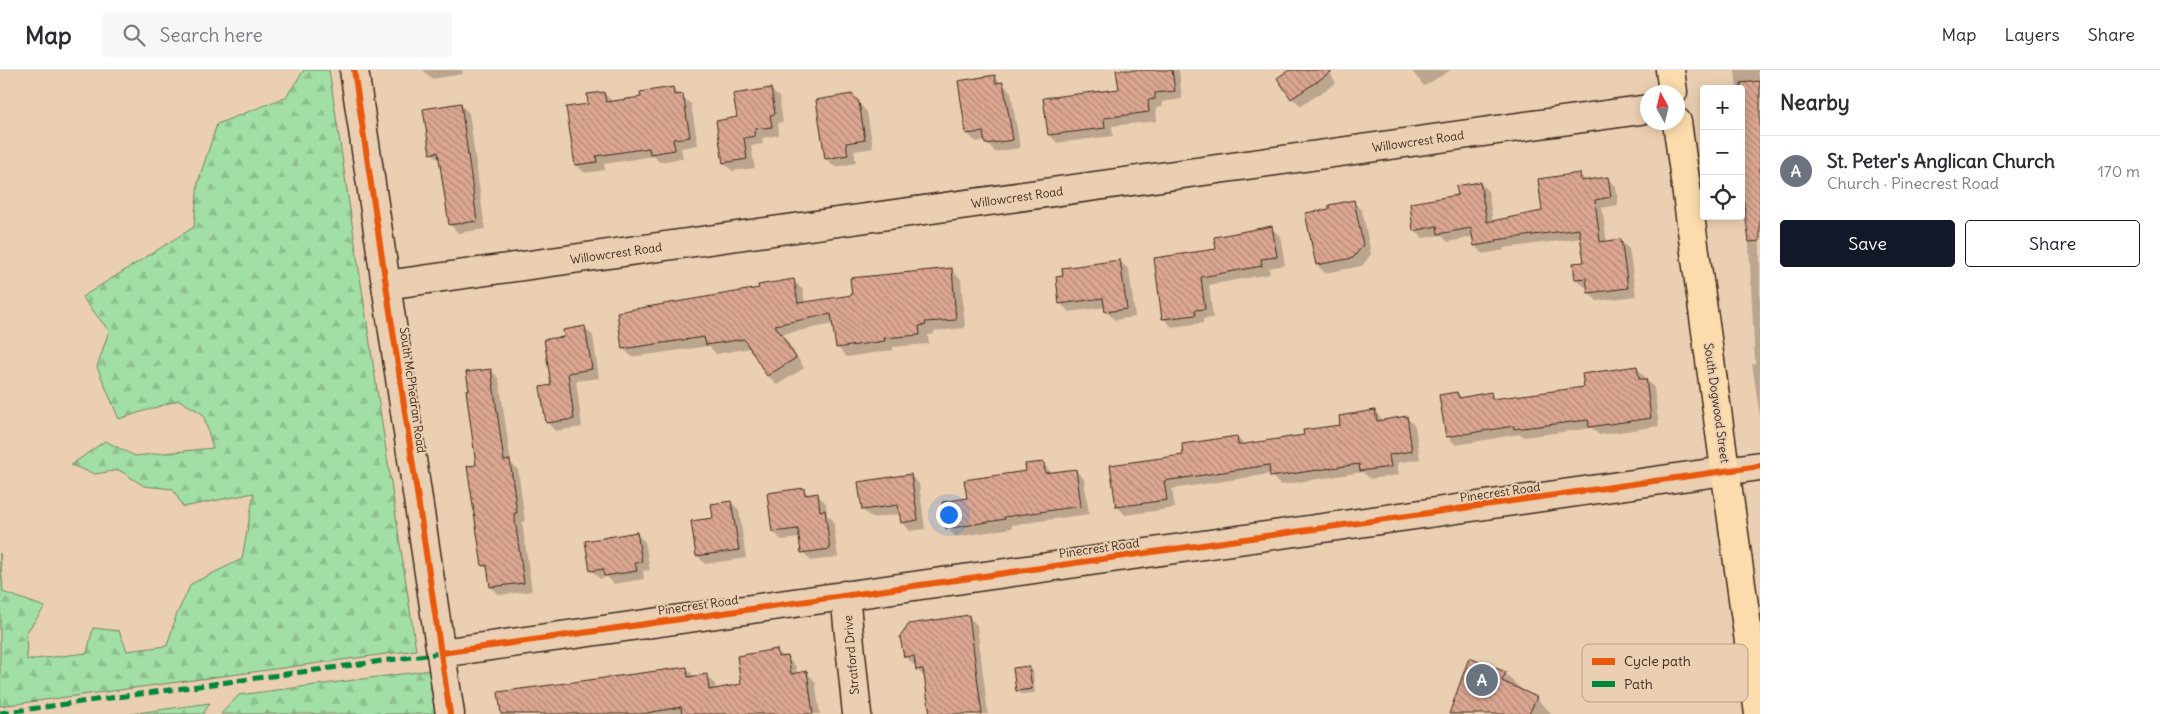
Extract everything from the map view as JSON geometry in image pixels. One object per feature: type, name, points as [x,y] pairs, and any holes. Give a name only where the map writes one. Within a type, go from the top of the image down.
[{"type":"main road","points":[[1670,70],[1672,85]]},
{"type":"main road","name":"South Dogwood Street","points":[[1678,130],[1759,714]]},
{"type":"street","name":"South McPhedran Road","points":[[354,70],[450,714]]},
{"type":"street","name":"Willowcrest Road","points":[[386,285],[1640,110]]},
{"type":"street","name":"Pinecrest Road","points":[[441,653],[1760,466]]},
{"type":"street","name":"Stratford Drive","points":[[845,595],[857,714]]},
{"type":"green space","points":[[304,70],[329,70],[416,650],[0,706],[0,553],[3,592],[45,607],[26,633],[27,660],[87,653],[93,628],[119,631],[127,651],[167,646],[176,616],[191,584],[242,559],[254,493],[183,507],[173,489],[144,486],[119,470],[95,474],[71,465],[105,441],[135,456],[213,448],[203,414],[179,400],[119,419],[97,367],[109,331],[82,297],[194,227],[198,182],[217,124],[286,97]]},
{"type":"green space","points":[[432,670],[438,714],[221,714],[239,695]]},
{"type":"green space","points":[[210,703],[203,714],[130,714]]},
{"type":"building","points":[[1116,70],[1172,70],[1175,91],[1155,93],[1155,99],[1148,100],[1149,112],[1104,118],[1105,128],[1048,135],[1043,98],[1119,89]]},
{"type":"building","points":[[1289,70],[1334,70],[1291,99],[1277,78]]},
{"type":"building","points":[[995,75],[996,83],[1003,82],[1013,140],[985,144],[983,132],[966,134],[958,81]]},
{"type":"building","points":[[1760,81],[1760,241],[1749,242],[1745,212],[1745,85],[1741,85],[1741,83]]},
{"type":"building","points":[[673,87],[674,95],[683,94],[690,137],[673,139],[675,150],[650,154],[649,148],[596,156],[597,162],[575,165],[566,107],[588,104],[587,94],[604,92],[606,102],[641,97],[640,92]]},
{"type":"building","points":[[771,88],[775,114],[770,115],[772,127],[754,129],[755,136],[744,138],[747,159],[723,163],[716,121],[737,117],[733,94]]},
{"type":"building","points":[[852,94],[859,102],[865,140],[846,143],[848,155],[825,159],[816,100]]},
{"type":"building","points":[[461,103],[477,221],[449,225],[438,152],[430,154],[423,109]]},
{"type":"building","points":[[1580,173],[1581,181],[1608,177],[1611,197],[1595,200],[1600,242],[1621,239],[1628,288],[1588,293],[1586,278],[1575,279],[1573,263],[1584,262],[1579,229],[1496,240],[1497,242],[1474,246],[1471,228],[1438,234],[1437,226],[1413,231],[1410,203],[1458,195],[1456,186],[1480,182],[1487,222],[1542,211],[1538,179]]},
{"type":"building","points":[[1354,200],[1363,245],[1353,258],[1316,265],[1305,213],[1329,209],[1329,205]]},
{"type":"building","points":[[1272,226],[1277,257],[1261,259],[1262,266],[1201,277],[1205,309],[1195,310],[1196,315],[1162,319],[1154,258],[1216,249],[1214,237]]},
{"type":"building","points":[[1120,260],[1127,309],[1105,312],[1103,298],[1059,304],[1056,277],[1063,276],[1062,268]]},
{"type":"building","points":[[952,268],[956,320],[925,322],[926,325],[919,326],[920,335],[884,338],[885,341],[836,348],[831,314],[775,325],[796,358],[767,376],[744,339],[706,345],[704,337],[622,349],[617,312],[759,288],[758,285],[794,279],[798,303],[852,295],[850,278]]},
{"type":"building","points":[[585,326],[592,369],[568,373],[574,419],[546,423],[540,387],[551,385],[544,339],[564,337],[563,330]]},
{"type":"building","points":[[1637,366],[1639,379],[1646,379],[1651,418],[1589,427],[1588,420],[1514,429],[1514,426],[1446,437],[1439,395],[1457,392],[1459,398],[1491,392],[1492,399],[1584,387],[1582,374]]},
{"type":"building","points":[[491,369],[504,461],[510,460],[517,513],[514,513],[524,583],[490,587],[487,565],[482,566],[467,466],[476,465],[466,390],[469,390],[466,372]]},
{"type":"building","points":[[1375,410],[1377,421],[1407,416],[1412,451],[1389,455],[1391,467],[1360,471],[1359,464],[1270,477],[1269,465],[1164,481],[1167,500],[1116,507],[1110,465],[1183,455],[1182,444],[1237,436],[1238,445],[1304,435],[1303,430],[1340,425],[1339,416]]},
{"type":"building","points":[[1044,462],[1045,473],[1076,469],[1081,506],[1004,517],[1005,519],[946,529],[942,502],[967,498],[964,480],[1026,471],[1025,464]]},
{"type":"building","points":[[911,474],[918,520],[901,523],[898,505],[862,510],[858,482]]},
{"type":"building","points":[[804,488],[805,495],[818,493],[820,511],[825,510],[830,549],[801,553],[798,529],[772,532],[767,493]]},
{"type":"building","points":[[731,501],[739,550],[696,556],[691,521],[713,518],[711,504]]},
{"type":"building","points":[[637,532],[642,562],[635,563],[637,571],[604,576],[603,569],[590,571],[585,541]]},
{"type":"building","points":[[969,615],[982,714],[930,714],[923,669],[916,670],[914,656],[904,657],[900,637],[909,624]]},
{"type":"building","points":[[777,649],[778,657],[788,656],[791,674],[807,671],[813,714],[682,714],[681,707],[641,714],[501,714],[498,692],[687,667],[688,677],[707,674],[709,690],[741,684],[737,656]]},
{"type":"building","points":[[1469,658],[1506,672],[1502,681],[1537,697],[1529,714],[1449,714]]},
{"type":"building","points":[[1029,666],[1032,689],[1016,691],[1013,668]]},
{"type":"marked path","points":[[0,713],[441,653]]},
{"type":"cycle path","points":[[354,70],[450,714]]},
{"type":"cycle path","points":[[441,653],[1760,466]]},
{"type":"place","name":"St. Peter's Anglican Church","points":[[1482,680]]}]
